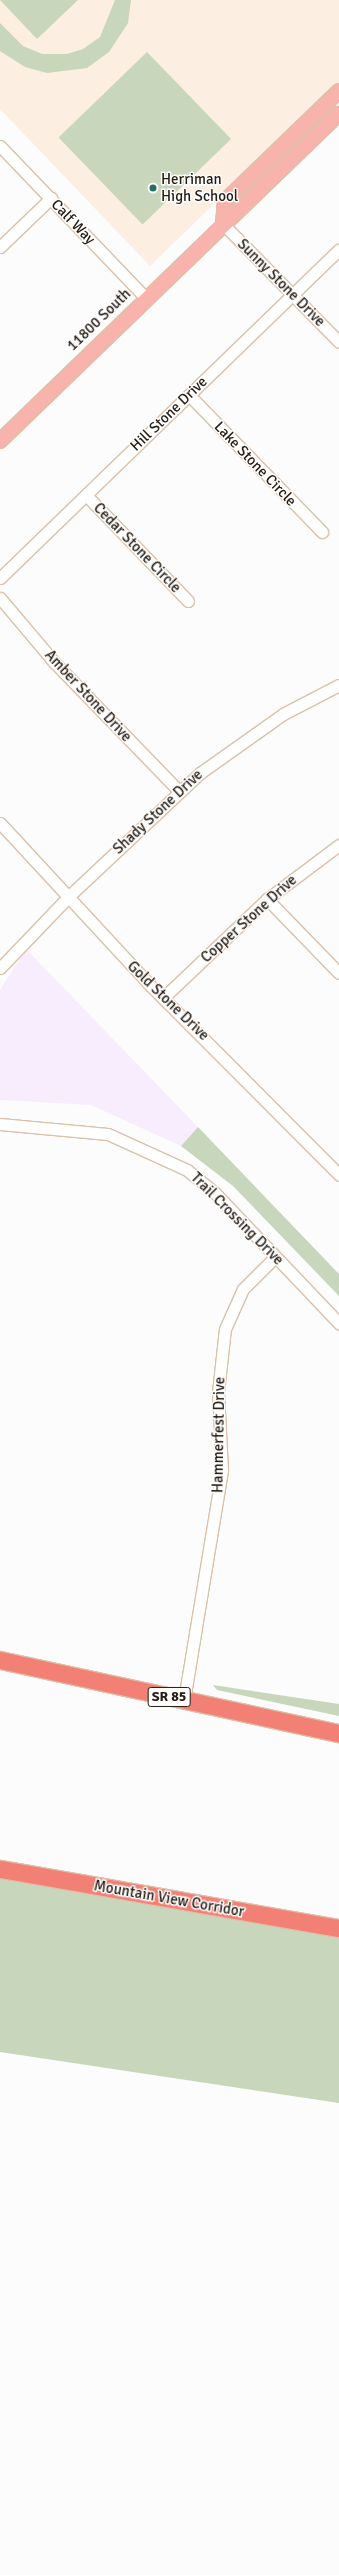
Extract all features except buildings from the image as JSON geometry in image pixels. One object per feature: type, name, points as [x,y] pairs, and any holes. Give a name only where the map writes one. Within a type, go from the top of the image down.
[{"type":"highway","name":"SR 85","points":[[0,1660],[339,1733]]},
{"type":"highway","name":"Mountain View Corridor","points":[[0,1869],[339,1928]]},
{"type":"main road","points":[[224,224],[225,201],[337,88]]},
{"type":"main road","points":[[224,224],[339,114]]},
{"type":"main road","name":"11800 South","points":[[0,441],[224,224],[249,215],[339,128]]},
{"type":"street","name":"Calf Way","points":[[0,146],[146,298]]},
{"type":"street","points":[[0,247],[50,198]]},
{"type":"street","name":"Sunny Stone Drive","points":[[224,224],[339,342]]},
{"type":"street","name":"Hill Stone Drive","points":[[0,578],[339,250]]},
{"type":"street","name":"Lake Stone Circle","points":[[189,395],[322,532]]},
{"type":"street","name":"Cedar Stone Circle","points":[[86,495],[188,601]]},
{"type":"street","name":"Amber Stone Drive","points":[[0,598],[54,662],[178,791]]},
{"type":"street","name":"Shady Stone Drive","points":[[0,968],[69,896],[178,791],[261,728],[339,685]]},
{"type":"street","name":"Gold Stone Drive","points":[[0,823],[163,998],[339,1175]]},
{"type":"street","name":"Copper Stone Drive","points":[[163,998],[267,899],[339,845]]},
{"type":"street","points":[[267,899],[339,973]]},
{"type":"street","name":"Trail Crossing Drive","points":[[0,1124],[108,1134],[156,1153],[187,1170],[215,1194],[339,1323]]},
{"type":"street","name":"Hammerfest Drive","points":[[184,1700],[220,1483],[218,1392],[225,1329],[243,1289],[275,1257]]},
{"type":"shaded area","name":"Herriman High School","points":[[0,0],[339,0],[339,83],[150,266],[0,109]]},
{"type":"shaded area","points":[[26,949],[198,1127],[181,1146],[91,1105],[0,1100],[0,990]]},
{"type":"green space","points":[[0,0],[78,0],[37,39]]},
{"type":"green space","points":[[115,0],[131,0],[128,23],[109,52],[87,68],[47,73],[25,67],[0,51],[0,23],[23,46],[42,54],[67,54],[83,49],[100,37]]},
{"type":"green space","points":[[147,52],[231,139],[143,224],[59,137]]},
{"type":"green space","points":[[198,1127],[339,1274],[339,1296],[233,1186],[181,1146]]},
{"type":"green space","points":[[213,1685],[339,1704],[339,1716],[217,1690]]},
{"type":"green space","points":[[0,1877],[339,1933],[339,2103],[0,2052]]},
{"type":"place","name":"Herriman High School","points":[[153,188]]}]
